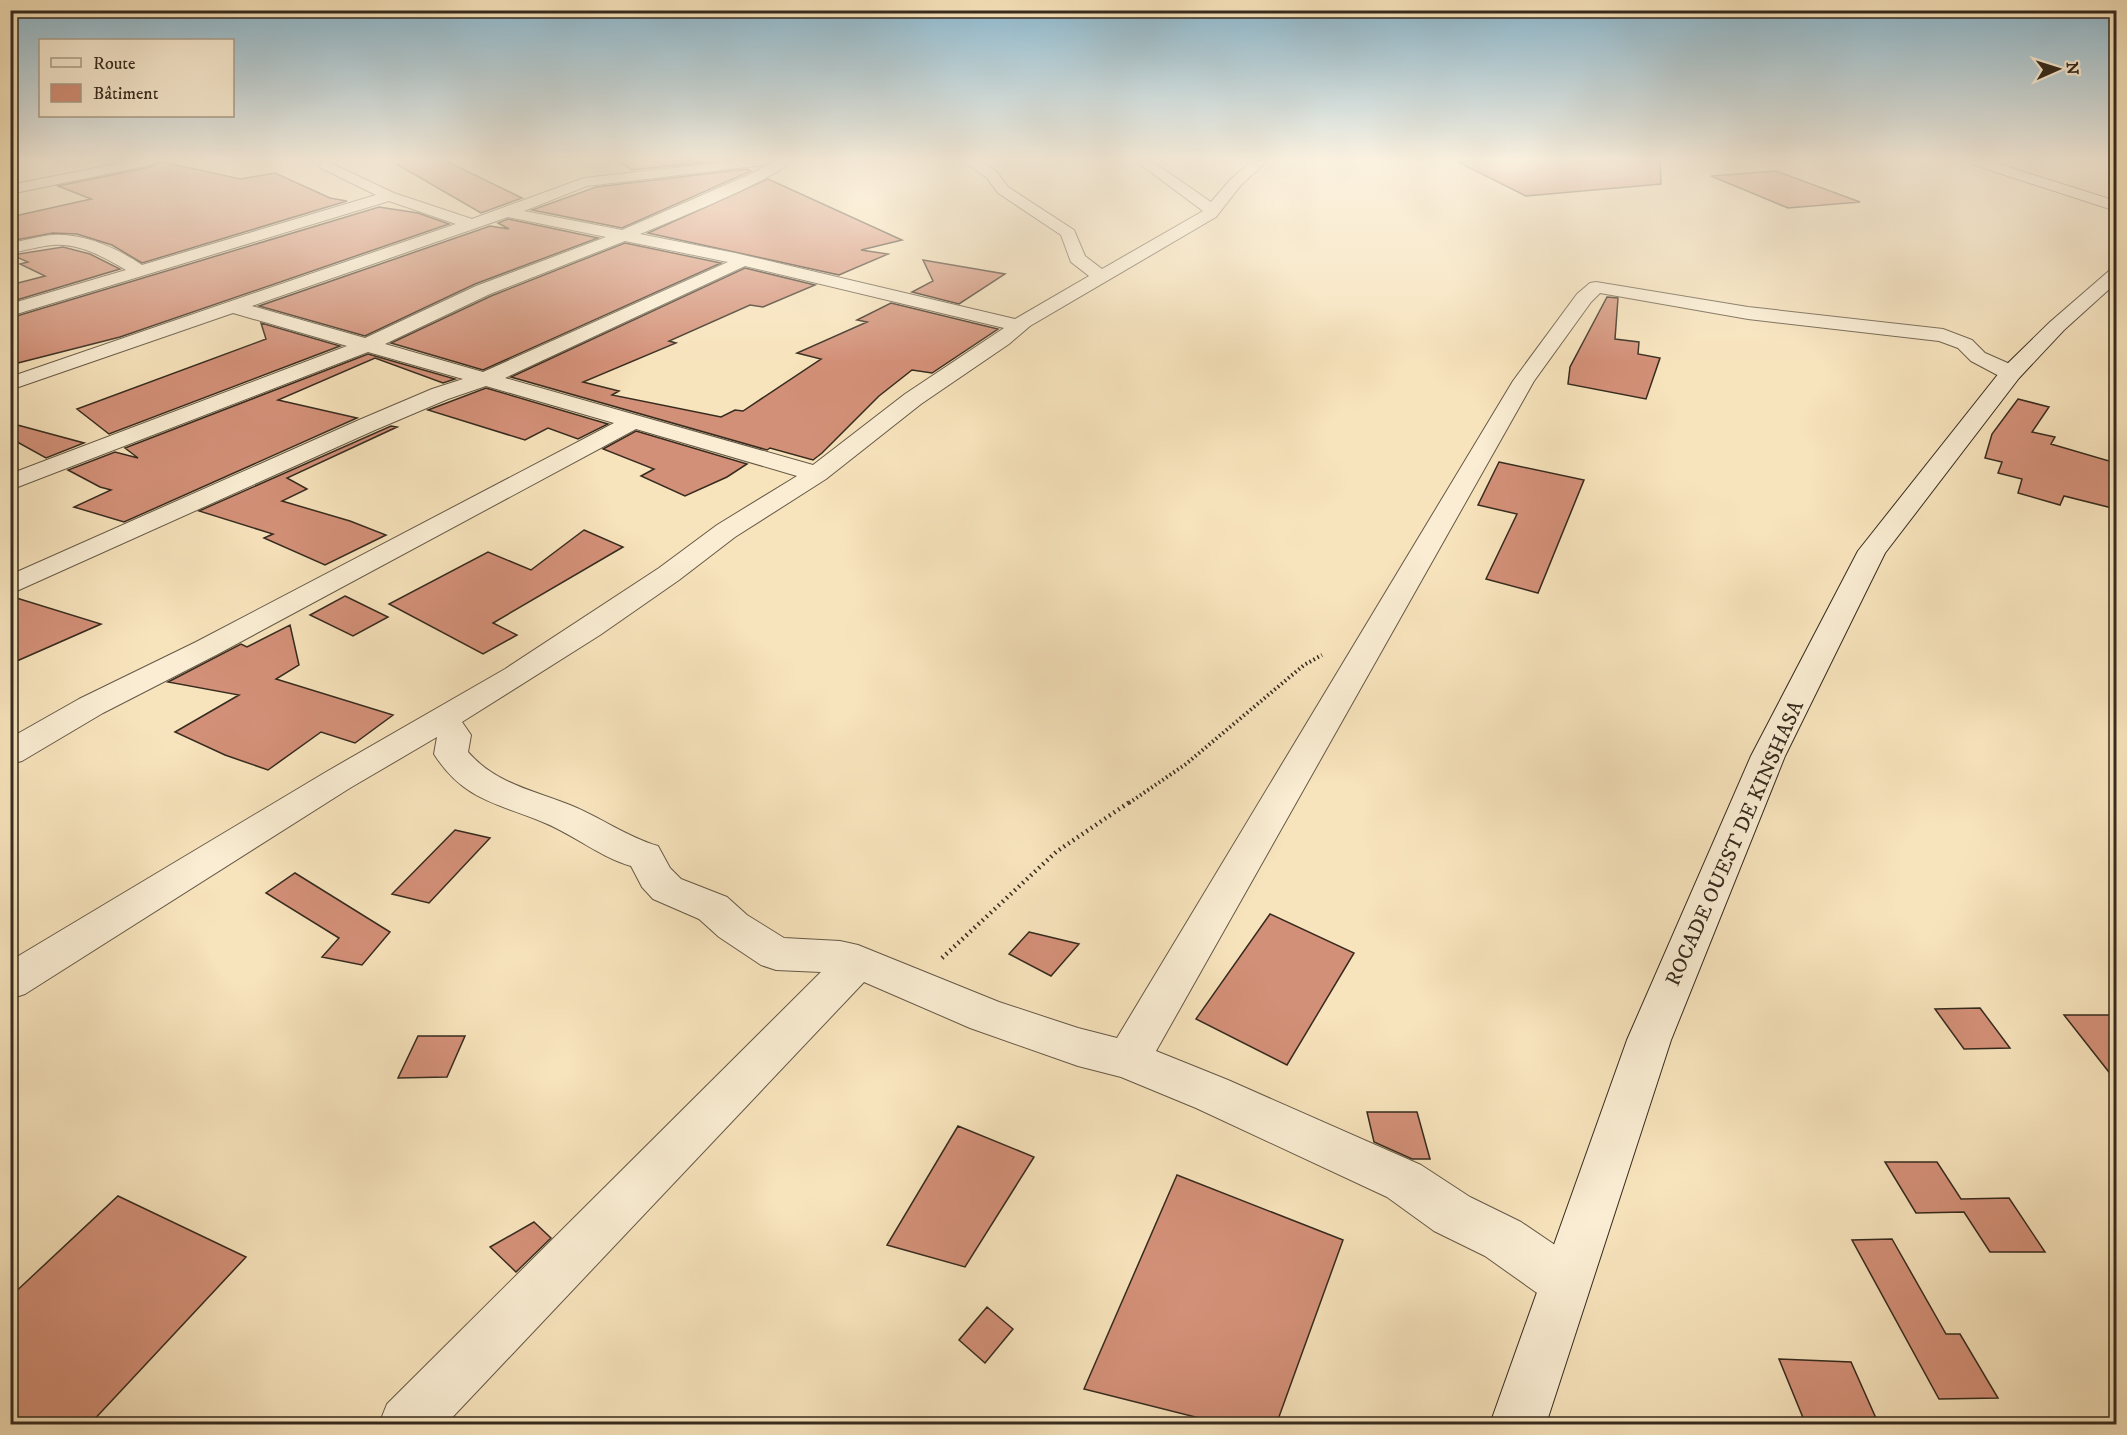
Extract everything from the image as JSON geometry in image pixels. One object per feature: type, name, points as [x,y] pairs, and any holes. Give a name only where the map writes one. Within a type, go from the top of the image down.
[{"type":"street","points":[[10,310],[285,228]]},
{"type":"street","points":[[10,384],[455,228]]},
{"type":"street","points":[[588,228],[740,260],[1019,326]]},
{"type":"street","points":[[10,483],[367,345],[483,290],[640,228]]},
{"type":"street","points":[[1062,228],[1068,232],[1077,258],[1100,276]]},
{"type":"street","points":[[10,982],[338,780],[516,676],[669,574],[726,531],[817,474],[913,399],[1002,340],[1019,326],[1100,276],[1189,228]]},
{"type":"street","points":[[10,248],[56,240],[84,243],[141,272]]},
{"type":"street","points":[[10,586],[367,425],[440,394],[483,380],[662,300],[737,264],[740,260]]},
{"type":"street","name":"ROCADE OUEST DE KINSHASA","points":[[1518,1425],[1649,1040],[1768,756],[1872,551],[2011,372],[2057,326],[2116,274]]},
{"type":"street","points":[[1128,1060],[1524,381],[1584,298],[1596,287],[1748,313],[1943,335],[1965,344],[1978,357],[2011,372]]},
{"type":"street","points":[[234,307],[817,474]]},
{"type":"street","points":[[10,753],[91,706],[207,648],[633,422]]},
{"type":"street","points":[[442,719],[454,735],[451,749],[454,758],[484,785],[507,797],[566,817],[603,838],[645,856],[656,877],[667,889],[713,908],[733,926],[776,954],[840,957],[858,961],[985,1015],[1078,1047],[1128,1060],[1212,1094],[1404,1181],[1452,1214],[1503,1239],[1565,1282]]},
{"type":"street","points":[[406,1425],[858,961]]},
{"type":"path","points":[[912,985],[1056,852],[1186,764],[1304,665],[1324,655]]},
{"type":"building","points":[[10,228],[258,228],[142,263],[112,245],[77,234],[53,233],[10,241]]},
{"type":"building","points":[[309,228],[437,228],[120,337],[10,365],[10,318]]},
{"type":"building","points":[[484,228],[509,229],[507,228],[550,228],[598,238],[475,284],[365,336],[259,306]]},
{"type":"building","points":[[659,228],[876,228],[902,240],[861,250],[888,254],[839,275],[648,233]]},
{"type":"building","points":[[625,243],[721,263],[483,370],[391,343],[491,296]]},
{"type":"building","points":[[63,247],[90,254],[120,269],[10,302],[10,285],[45,276],[20,264],[28,262],[12,255]]},
{"type":"building","points":[[923,260],[1005,274],[959,304],[912,292],[933,281]]},
{"type":"building","points":[[745,268],[815,285],[763,307],[750,305],[669,341],[676,343],[583,382],[619,391],[612,395],[721,417],[735,410],[743,411],[821,359],[797,353],[867,322],[857,320],[891,303],[998,329],[932,373],[912,370],[879,396],[813,460],[770,448],[767,450],[511,377]]},
{"type":"building","points":[[1607,297],[1618,298],[1615,339],[1639,342],[1638,354],[1660,358],[1646,399],[1568,384],[1570,367]]},
{"type":"building","points":[[261,323],[340,346],[109,434],[77,409],[266,339]]},
{"type":"building","points":[[368,354],[455,379],[443,383],[375,358],[278,400],[357,418],[124,522],[74,507],[111,490],[100,487],[68,470],[115,452],[138,458],[125,448]]},
{"type":"building","points":[[486,388],[608,424],[578,439],[548,428],[525,440],[428,410]]},
{"type":"building","points":[[2018,399],[2049,407],[2032,432],[2055,437],[2051,444],[2116,463],[2116,509],[2064,496],[2060,505],[2018,493],[2022,479],[1998,473],[2002,462],[1985,458],[1992,434]]},
{"type":"building","points":[[10,423],[84,443],[46,458],[10,438]]},
{"type":"building","points":[[391,426],[397,427],[287,478],[307,489],[282,501],[350,521],[386,535],[325,565],[264,538],[273,534],[199,511]]},
{"type":"building","points":[[636,431],[747,464],[727,477],[685,496],[641,476],[654,469],[603,449]]},
{"type":"building","points":[[1499,462],[1584,480],[1538,593],[1486,579],[1517,514],[1478,505]]},
{"type":"building","points":[[584,530],[623,547],[493,623],[517,635],[483,654],[389,604],[488,552],[531,570]]},
{"type":"building","points":[[10,596],[101,624],[10,664]]},
{"type":"building","points":[[345,596],[388,617],[353,636],[310,615]]},
{"type":"building","points":[[290,625],[299,665],[276,679],[393,715],[355,743],[321,732],[268,770],[225,755],[175,732],[239,695],[168,682],[241,644],[247,647]]},
{"type":"building","points":[[455,830],[490,838],[429,903],[392,894]]},
{"type":"building","points":[[295,873],[390,932],[362,965],[322,957],[339,938],[266,893]]},
{"type":"building","points":[[1270,914],[1354,953],[1287,1065],[1196,1019]]},
{"type":"building","points":[[1029,932],[1079,944],[1051,976],[1009,954]]},
{"type":"building","points":[[1980,1008],[2010,1048],[1964,1049],[1935,1009]]},
{"type":"building","points":[[2064,1015],[2116,1015],[2116,1081]]},
{"type":"building","points":[[418,1036],[465,1036],[447,1077],[398,1078]]},
{"type":"building","points":[[1367,1112],[1417,1112],[1430,1159],[1412,1159],[1374,1142]]},
{"type":"building","points":[[958,1126],[1034,1157],[965,1267],[887,1245]]},
{"type":"building","points":[[1885,1162],[1937,1162],[1961,1199],[2009,1198],[2045,1252],[1990,1252],[1964,1212],[1916,1213]]},
{"type":"building","points":[[1177,1175],[1343,1240],[1276,1425],[1227,1425],[1084,1389]]},
{"type":"building","points":[[118,1196],[246,1257],[89,1425],[10,1425],[10,1297]]},
{"type":"building","points":[[534,1222],[551,1238],[516,1272],[490,1247]]},
{"type":"building","points":[[1892,1239],[1946,1334],[1960,1334],[1998,1398],[1939,1399],[1852,1240]]},
{"type":"building","points":[[987,1307],[1013,1329],[985,1363],[959,1340]]},
{"type":"building","points":[[1779,1359],[1851,1362],[1879,1425],[1806,1425]]}]
